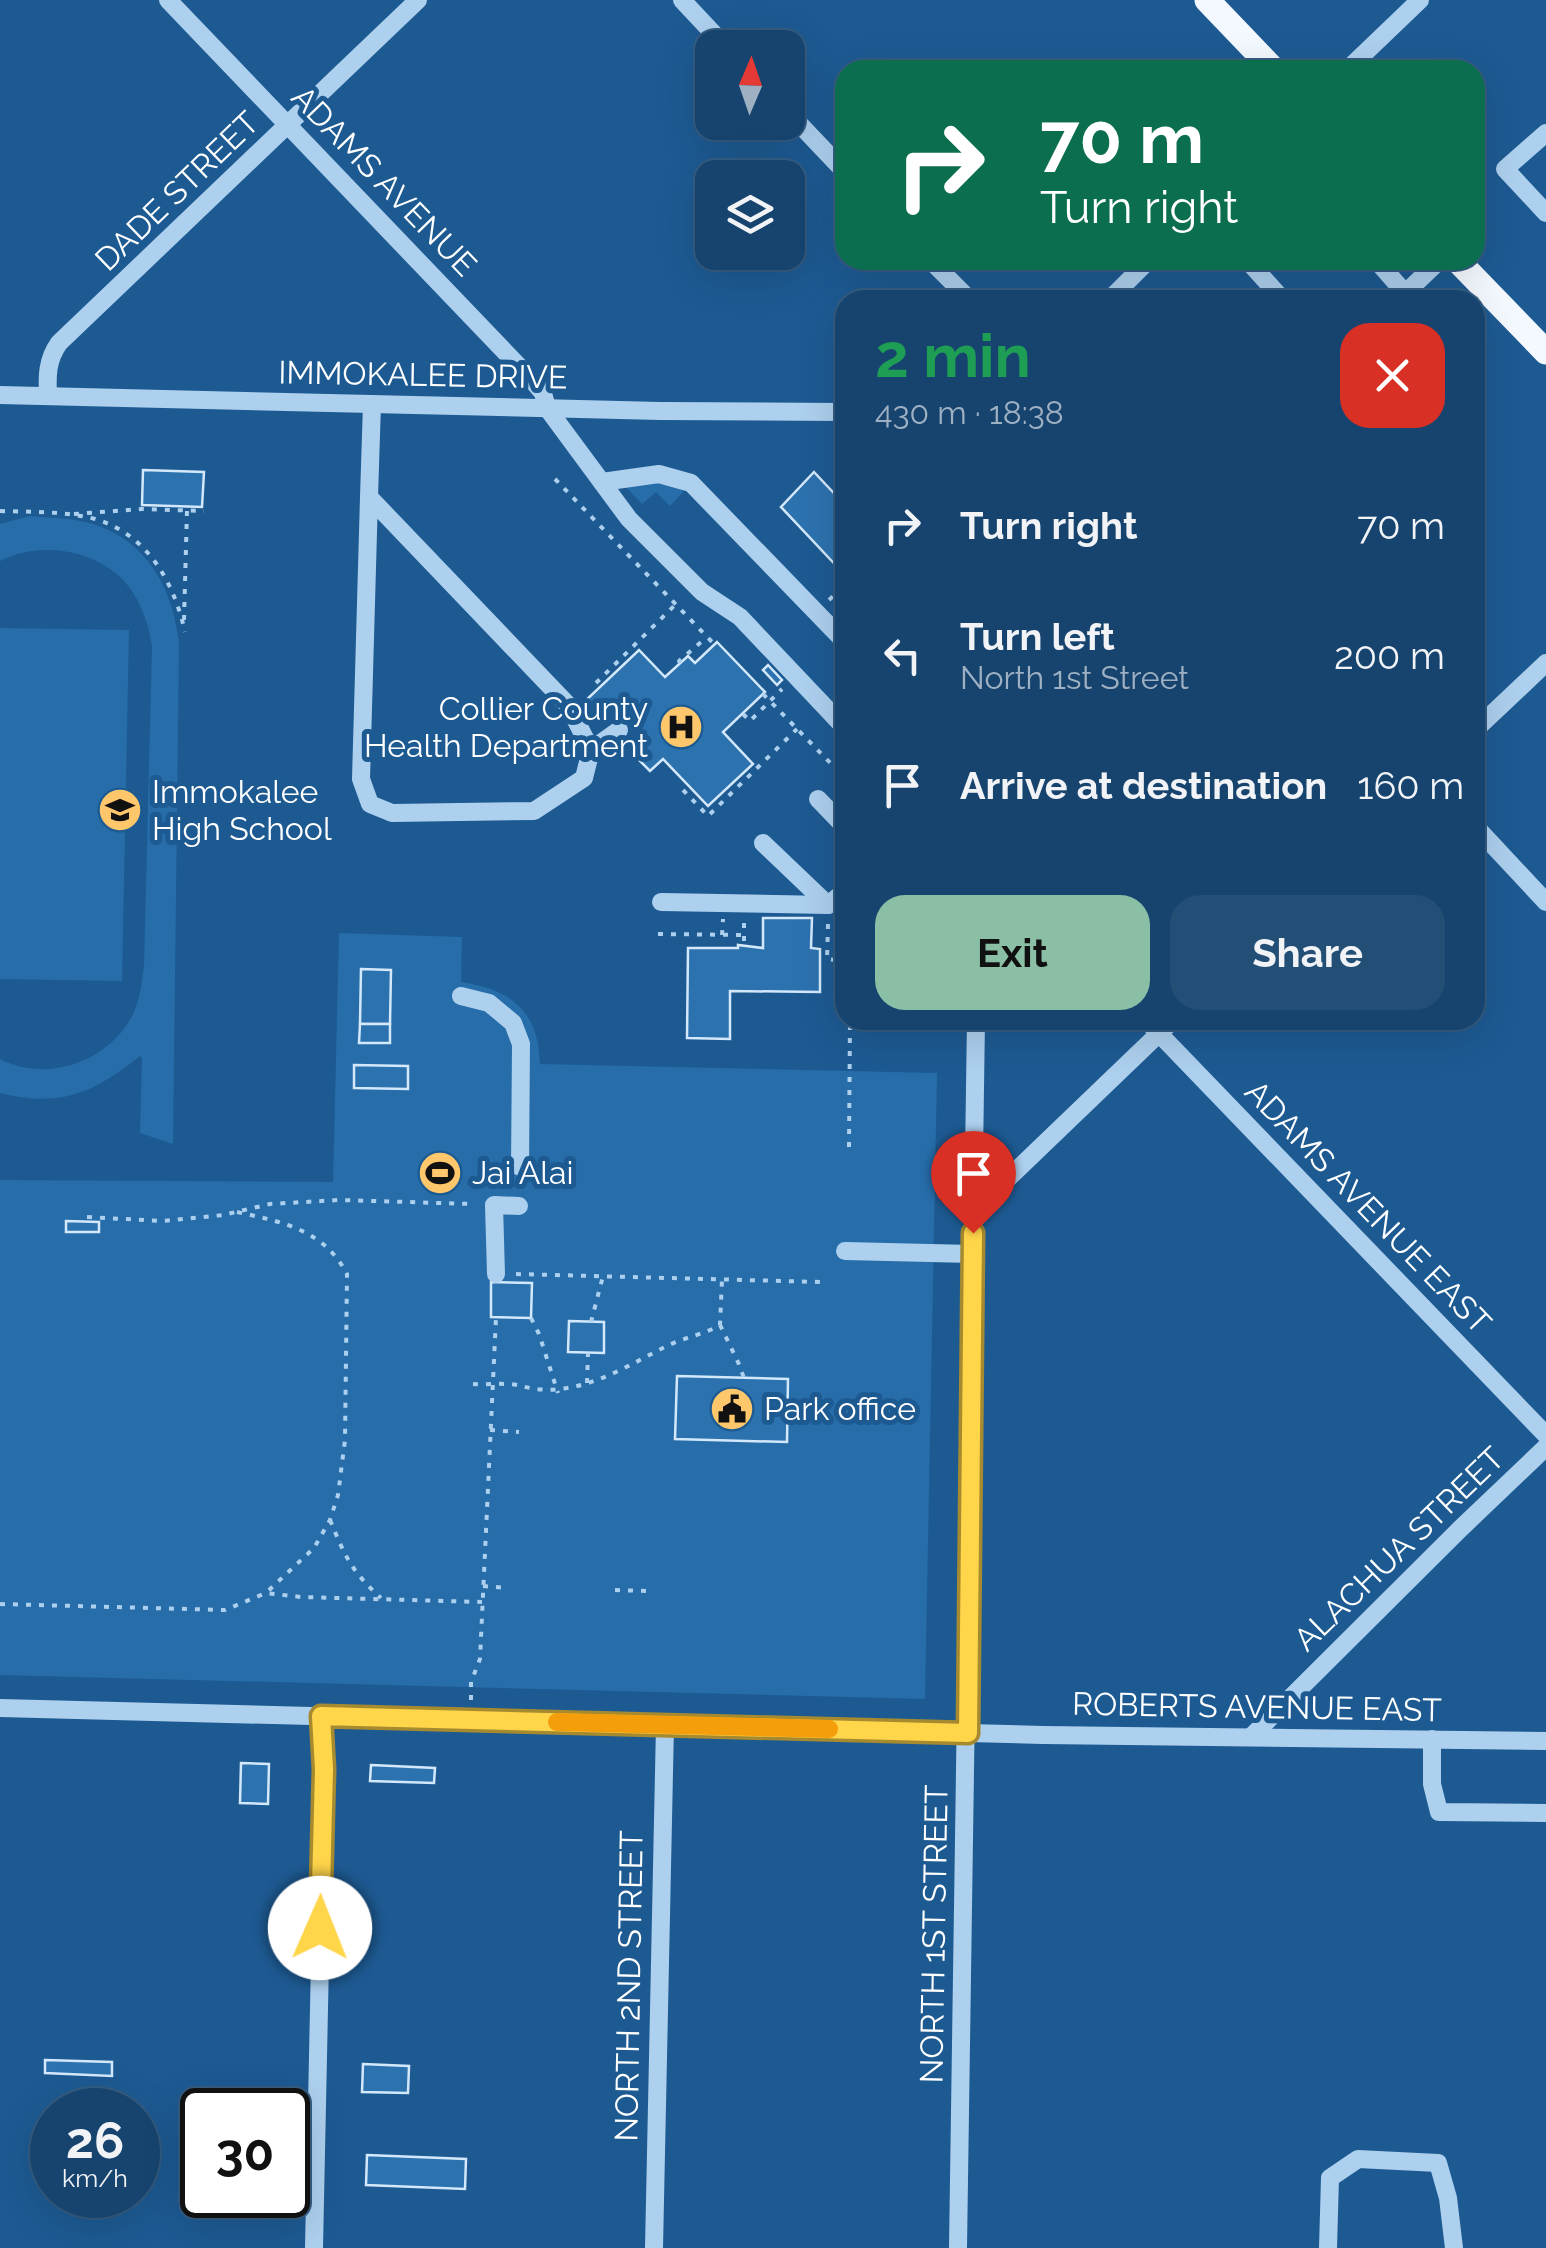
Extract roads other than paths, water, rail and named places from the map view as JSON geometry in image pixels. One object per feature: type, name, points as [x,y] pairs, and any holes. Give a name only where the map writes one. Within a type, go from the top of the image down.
[{"type":"main road","points":[[1207,0],[1264,60]]},
{"type":"main road","points":[[1467,270],[1546,352]]},
{"type":"street","name":"ADAMS AVENUE","points":[[168,0],[501,345],[543,393],[547,408],[629,519],[702,592],[740,616],[835,717]]},
{"type":"street","name":"DADE STREET","points":[[48,396],[48,364],[59,343],[418,0]]},
{"type":"street","points":[[682,0],[710,30]]},
{"type":"street","points":[[1357,60],[1420,0]]},
{"type":"street","points":[[805,130],[835,161]]},
{"type":"street","points":[[1546,133],[1506,169],[1546,213]]},
{"type":"street","points":[[940,270],[960,290]]},
{"type":"street","points":[[1119,290],[1139,270]]},
{"type":"street","points":[[1256,270],[1274,290]]},
{"type":"street","points":[[1408,290],[1429,270]]},
{"type":"street","name":"IMMOKALEE DRIVE","points":[[0,396],[835,412]]},
{"type":"street","points":[[369,497],[568,705],[590,750],[584,778],[534,811],[392,813],[370,804],[361,779],[369,497],[372,404]]},
{"type":"street","points":[[602,482],[660,474],[691,482],[835,632]]},
{"type":"street","points":[[1485,720],[1546,662]]},
{"type":"street","points":[[590,750],[619,730]]},
{"type":"street","points":[[818,799],[835,817]]},
{"type":"street","points":[[1485,837],[1546,902]]},
{"type":"street","points":[[762,843],[828,912]]},
{"type":"street","points":[[661,902],[828,912]]},
{"type":"street","points":[[828,912],[835,903]]},
{"type":"street","points":[[460,996],[489,1003],[513,1023],[521,1044],[520,1166]]},
{"type":"street","name":"NORTH 1ST STREET","points":[[958,2248],[976,1030]]},
{"type":"street","points":[[973,1212],[1149,1030]]},
{"type":"street","name":"ADAMS AVENUE EAST","points":[[1155,1030],[1546,1435]]},
{"type":"street","points":[[496,1274],[494,1205],[519,1206]]},
{"type":"street","points":[[844,1252],[972,1254]]},
{"type":"street","name":"ALACHUA STREET","points":[[1251,1737],[1546,1447]]},
{"type":"street","name":"ROBERTS AVENUE EAST","points":[[0,1708],[968,1733],[1546,1741]]},
{"type":"street","points":[[314,2248],[324,1769],[321,1716]]},
{"type":"street","name":"NORTH 2ND STREET","points":[[654,2248],[665,1725]]},
{"type":"street","points":[[1432,1739],[1432,1784],[1439,1812],[1546,1813]]},
{"type":"street","points":[[1328,2248],[1330,2178],[1358,2158],[1438,2163],[1448,2198],[1454,2248]]},
{"type":"place","name":"Collier County Health Department","points":[[681,727]]},
{"type":"place","name":"Immokalee High School","points":[[120,810]]},
{"type":"place","name":"Jai Alai","points":[[440,1173]]},
{"type":"place","name":"Park office","points":[[732,1409]]}]
